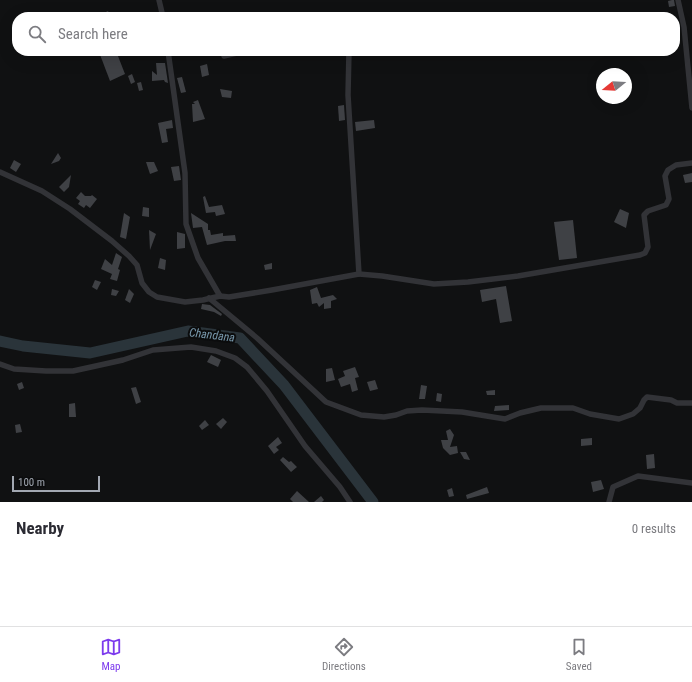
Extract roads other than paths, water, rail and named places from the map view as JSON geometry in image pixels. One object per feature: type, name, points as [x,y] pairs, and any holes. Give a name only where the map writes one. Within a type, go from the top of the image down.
[{"type":"street","points":[[159,0],[162,12]]},
{"type":"street","points":[[678,0],[684,27],[692,108]]},
{"type":"street","points":[[169,56],[185,173],[186,224],[198,258],[220,296]]},
{"type":"street","points":[[349,56],[348,95],[359,274]]},
{"type":"street","points":[[0,172],[42,191],[70,209],[112,241],[129,256],[136,265],[142,283],[149,292],[157,297],[185,302],[272,290],[359,274],[434,284],[468,282],[518,276],[640,255],[645,253],[648,247],[644,215],[648,211],[666,206],[668,199],[665,176],[668,170],[676,165],[692,163]]},
{"type":"street","points":[[209,298],[257,338],[326,402],[361,415],[384,417],[407,411],[422,410],[462,412],[505,419],[520,413],[541,408],[573,408],[590,414],[619,419],[633,414],[647,397],[671,400],[676,403],[692,403]]},
{"type":"street","points":[[0,364],[14,369],[73,371],[123,360],[153,350],[191,347],[216,351],[235,358],[247,367],[267,391],[305,446],[350,502]]},
{"type":"street","points":[[609,502],[613,486],[638,476],[692,483]]},
{"type":"waterway","name":"Chandana","points":[[0,341],[23,346],[90,353],[188,331],[240,338],[284,385],[373,502]]}]
